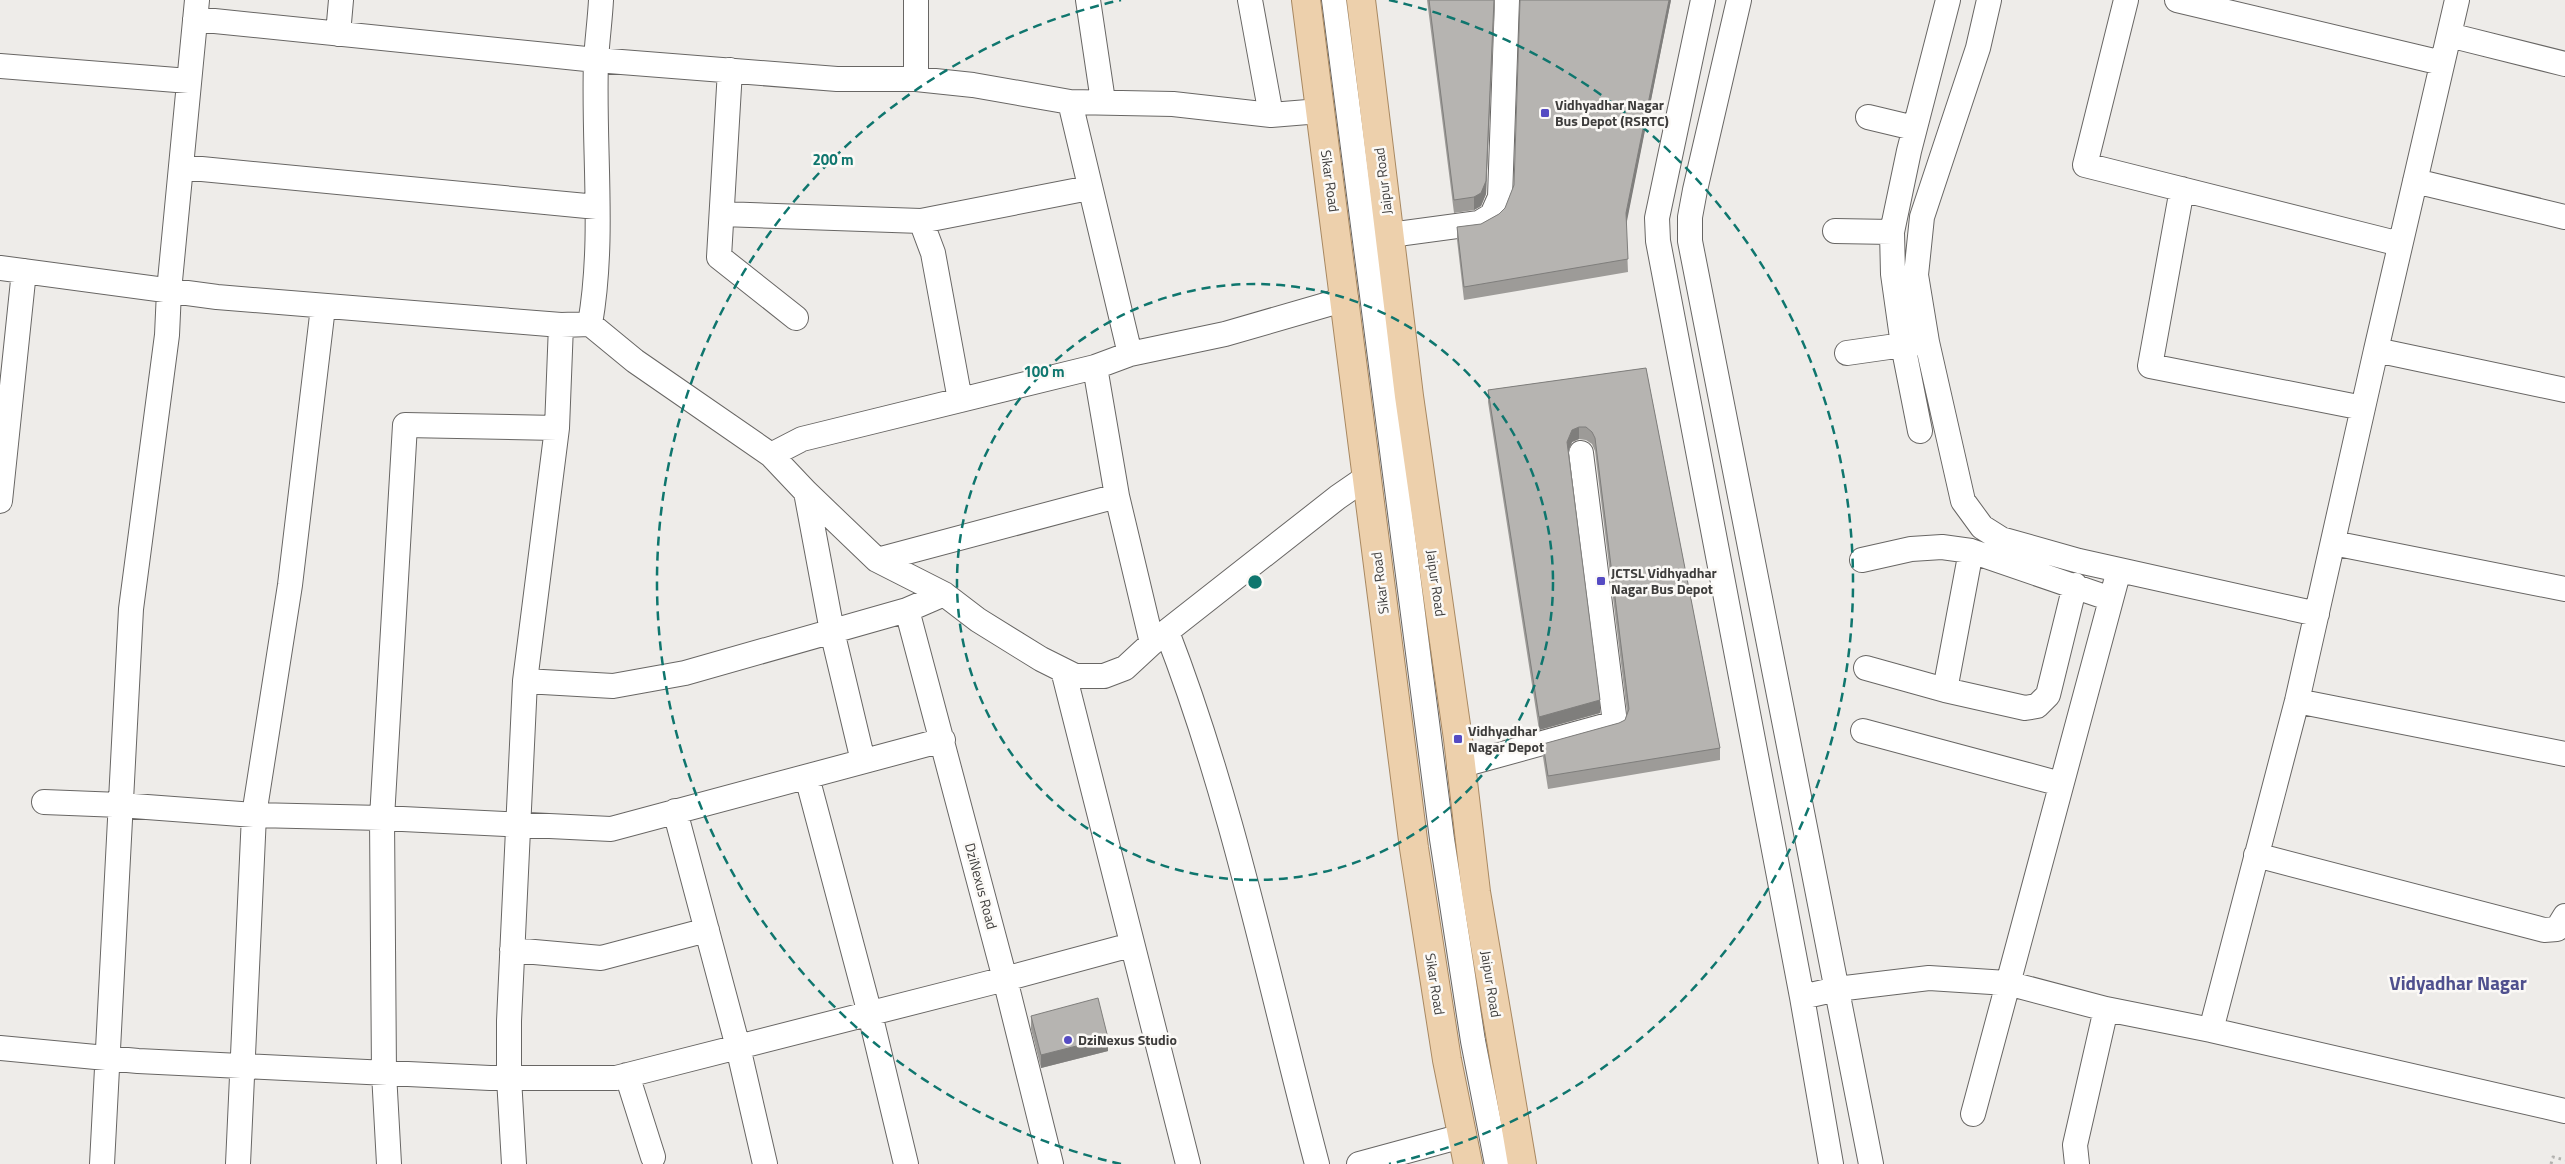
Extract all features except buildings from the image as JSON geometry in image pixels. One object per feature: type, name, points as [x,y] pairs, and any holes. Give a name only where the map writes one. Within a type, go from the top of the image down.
[{"type":"main road","name":"Sikar Road","points":[[1306,0],[1346,298],[1414,848],[1447,1060],[1468,1164]]},
{"type":"main road","name":"Jaipur Road","points":[[1361,0],[1409,396],[1458,739],[1476,892],[1522,1164]]},
{"type":"street","points":[[338,34],[341,0]]},
{"type":"street","points":[[590,324],[594,300],[598,207],[596,60],[601,0]]},
{"type":"street","points":[[916,0],[916,80]]},
{"type":"street","points":[[1088,0],[1103,101]]},
{"type":"street","points":[[1250,0],[1271,115]]},
{"type":"street","points":[[1334,0],[1442,839],[1473,1041],[1497,1164]]},
{"type":"street","points":[[1390,235],[1479,224],[1492,215],[1500,197],[1507,0]]},
{"type":"street","points":[[1703,0],[1657,218],[1658,240],[1802,997],[1831,1164]]},
{"type":"street","points":[[1739,0],[1695,190],[1690,217],[1690,241],[1871,1164]]},
{"type":"street","points":[[1920,431],[1903,345],[1893,274],[1892,232],[1914,128],[1948,0]]},
{"type":"street","points":[[1989,0],[1978,48],[1922,217],[1916,275],[1927,342],[1963,501],[1982,527],[2001,539],[2119,570],[2317,614]]},
{"type":"street","points":[[2126,0],[2085,165],[2400,244]]},
{"type":"street","points":[[2177,0],[2442,63]]},
{"type":"street","points":[[2211,1030],[2297,701],[2457,0]]},
{"type":"street","points":[[102,1164],[131,609],[167,335],[169,291],[196,9],[338,34],[596,60],[837,79],[916,80],[1013,90],[1070,102],[1103,101],[1173,104],[1271,115],[1320,111]]},
{"type":"street","points":[[2449,35],[2565,64]]},
{"type":"street","points":[[0,66],[189,81]]},
{"type":"street","points":[[730,70],[719,257],[796,318]]},
{"type":"street","points":[[1070,102],[1130,354]]},
{"type":"street","points":[[1868,117],[1914,128]]},
{"type":"street","points":[[181,168],[598,207]]},
{"type":"street","points":[[2415,182],[2565,217]]},
{"type":"street","points":[[722,214],[894,218],[921,221],[1089,188]]},
{"type":"street","points":[[2182,189],[2150,366],[2363,408]]},
{"type":"street","points":[[921,221],[933,253],[960,400]]},
{"type":"street","points":[[1835,231],[1892,232]]},
{"type":"street","points":[[0,268],[169,291],[323,307],[562,325],[590,324],[635,360],[771,455],[806,492],[877,560],[944,594],[978,620],[1075,676],[1104,676],[1125,668],[1160,637],[1338,497],[1367,477]]},
{"type":"street","points":[[0,502],[24,271]]},
{"type":"street","points":[[771,455],[802,439],[1095,367],[1130,354],[1225,334],[1346,298]]},
{"type":"street","points":[[238,1164],[254,815],[290,585],[323,307]]},
{"type":"street","points":[[514,1164],[509,1078],[512,950],[525,681],[557,428],[562,325]]},
{"type":"street","points":[[1847,353],[1927,342]]},
{"type":"street","points":[[2376,350],[2565,390]]},
{"type":"street","points":[[1095,367],[1117,496],[1160,637],[1187,684],[1261,936],[1280,1023],[1318,1164]]},
{"type":"street","points":[[389,1164],[384,1073],[382,818],[405,425],[557,428]]},
{"type":"street","points":[[1460,766],[1615,723],[1581,453]]},
{"type":"street","points":[[806,492],[832,631],[863,761]]},
{"type":"street","points":[[877,560],[1117,496]]},
{"type":"street","points":[[2333,542],[2565,589]]},
{"type":"street","points":[[1862,560],[1911,549],[1942,547],[1971,551],[2111,598]]},
{"type":"street","points":[[1945,690],[1971,551]]},
{"type":"street","points":[[1973,1114],[2119,570]]},
{"type":"street","points":[[1866,668],[1945,690],[2025,708],[2038,706],[2048,695],[2075,585]]},
{"type":"street","points":[[525,681],[613,686],[685,673],[907,610],[944,594]]},
{"type":"street","name":"DziNexus Road","points":[[907,610],[943,740],[1051,1164]]},
{"type":"street","points":[[1063,670],[1131,945],[1188,1164]]},
{"type":"street","points":[[2297,701],[2565,754]]},
{"type":"street","points":[[1863,731],[2061,784]]},
{"type":"street","points":[[44,802],[120,805],[254,815],[382,818],[611,829],[943,740]]},
{"type":"street","points":[[807,777],[870,1014],[906,1164]]},
{"type":"street","points":[[675,812],[738,1047],[766,1164]]},
{"type":"street","points":[[2256,855],[2544,930],[2557,929],[2565,916]]},
{"type":"street","points":[[512,950],[601,958],[707,930]]},
{"type":"street","points":[[0,1048],[107,1058],[384,1073],[509,1078],[616,1078],[870,1014],[1131,945]]},
{"type":"street","points":[[1802,997],[1837,989],[1929,978],[2007,983],[2106,1009],[2211,1030],[2565,1111]]},
{"type":"street","points":[[2077,1164],[2075,1145],[2106,1009]]},
{"type":"street","points":[[627,1075],[653,1157]]},
{"type":"street","points":[[1359,1164],[1462,1136]]},
{"type":"path","points":[[2551,1164],[2553,1158],[2565,1160]]},
{"type":"place","name":"Vidhyadhar Nagar Bus Depot (RSRTC)","points":[[1545,113]]},
{"type":"place","name":"JCTSL Vidhyadhar Nagar Bus Depot","points":[[1601,581]]},
{"type":"place","name":"Vidhyadhar Nagar Depot","points":[[1458,739]]},
{"type":"place","name":"DziNexus Studio","points":[[1068,1040]]},
{"type":"district","name":"Vidyadhar Nagar","points":[[2458,983]]}]
